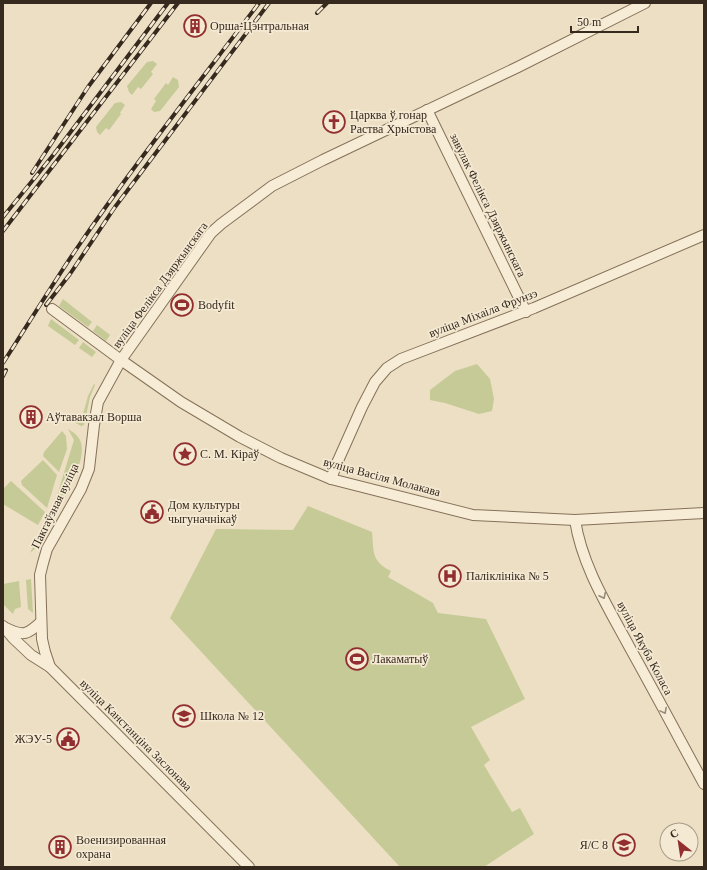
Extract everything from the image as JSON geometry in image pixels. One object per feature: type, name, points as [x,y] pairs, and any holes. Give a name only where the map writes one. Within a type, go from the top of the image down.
[{"type":"street","name":"вуліца Фелікса Дзяржынскага","points":[[121,360],[211,233],[272,186],[518,67],[645,3]]},
{"type":"street","name":"завулак Фелікса Дзяржынскага","points":[[427,110],[526,312]]},
{"type":"street","name":"вуліца Міхаіла Фрунзэ","points":[[331,479],[362,406],[375,382],[387,368],[400,359],[526,312],[704,235]]},
{"type":"street","name":"вуліца Васіля Молакава","points":[[52,309],[181,402],[281,458],[331,479],[473,515],[575,520],[704,513]]},
{"type":"street","name":"Пакгаўзная вуліца","points":[[50,667],[45,652],[41,622],[40,575],[47,549],[81,489],[89,469],[98,402],[121,360]]},
{"type":"street","name":"вуліца Якуба Коласа","points":[[575,520],[586,561],[606,604],[704,784]]},
{"type":"street","points":[[4,626],[21,634],[33,631],[41,622]]},
{"type":"street","name":"вуліца Канстанціна Заслонава","points":[[4,626],[13,638],[31,655],[50,667],[249,867]]},
{"type":"green space","points":[[153,61],[157,64],[151,72],[153,74],[141,89],[138,87],[132,95],[127,86],[147,62]]},
{"type":"green space","points":[[173,77],[178,80],[179,87],[160,111],[154,112],[151,109],[156,101],[154,99],[166,83],[168,85]]},
{"type":"green space","points":[[121,102],[125,105],[120,113],[121,114],[109,130],[106,128],[100,135],[97,132],[96,127],[115,103]]},
{"type":"green space","points":[[63,299],[92,322],[88,327],[59,306]]},
{"type":"green space","points":[[51,319],[79,340],[75,345],[48,326]]},
{"type":"green space","points":[[97,325],[110,335],[106,341],[93,331]]},
{"type":"green space","points":[[83,342],[96,352],[92,357],[79,348]]},
{"type":"green space","points":[[477,364],[490,379],[494,399],[492,411],[479,414],[445,403],[430,400],[430,390],[455,371]]},
{"type":"green space","points":[[94,384],[95,385],[90,397],[84,425],[81,426],[71,420],[73,415],[82,418],[88,396]]},
{"type":"green space","points":[[68,429],[78,437],[81,444],[82,454],[70,488],[56,515],[52,512],[74,440]]},
{"type":"green space","points":[[62,431],[66,436],[67,449],[59,472],[43,456],[44,452]]},
{"type":"green space","points":[[43,460],[57,475],[47,508],[22,485],[21,481]]},
{"type":"green space","points":[[11,481],[45,512],[38,525],[3,504],[3,489]]},
{"type":"green space","name":"Лакаматыў","points":[[308,506],[372,532],[375,555],[380,564],[391,571],[388,577],[433,603],[438,613],[486,619],[525,699],[471,727],[490,760],[484,765],[512,812],[520,808],[534,834],[484,867],[400,867],[170,618],[216,529],[293,530]]},
{"type":"green space","points":[[48,516],[52,517],[36,548],[30,553]]},
{"type":"green space","points":[[31,579],[33,613],[28,609],[26,580]]},
{"type":"green space","points":[[19,581],[21,607],[15,609],[13,614],[3,604],[3,584]]},
{"type":"railway","points":[[32,173],[88,87],[151,3]]},
{"type":"railway","points":[[3,217],[54,154],[168,3]]},
{"type":"railway","points":[[3,231],[178,3]]},
{"type":"railway","points":[[3,363],[97,219],[259,3]]},
{"type":"railway","points":[[46,305],[70,274],[115,207],[269,3]]},
{"type":"railway","points":[[317,13],[327,3]]},
{"type":"railway","points":[[3,376],[6,370]]},
{"type":"place","name":"Орша-Цэнтральная","points":[[195,26]]},
{"type":"place","name":"Царква ў гонар Раства Хрыстова","points":[[334,122]]},
{"type":"place","name":"Bodyfit","points":[[182,305]]},
{"type":"place","name":"Аўтавакзал Ворша","points":[[31,417]]},
{"type":"place","name":"С. М. Кіраў","points":[[185,454]]},
{"type":"place","name":"Дом культуры чыгуначнікаў","points":[[152,512]]},
{"type":"place","name":"Паліклініка № 5","points":[[450,576]]},
{"type":"place","name":"Лакаматыў","points":[[357,659]]},
{"type":"place","name":"Школа № 12","points":[[184,716]]},
{"type":"place","name":"ЖЭУ-5","points":[[68,739]]},
{"type":"place","name":"Я/С 8","points":[[624,845]]},
{"type":"place","name":"Военизированная охрана","points":[[60,847]]}]
